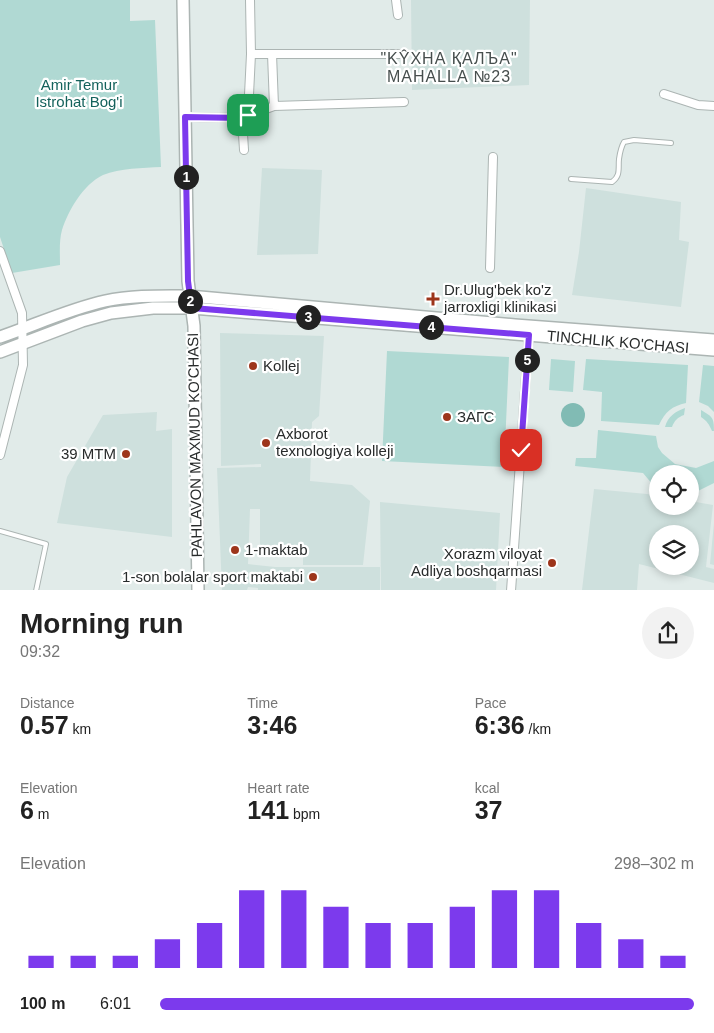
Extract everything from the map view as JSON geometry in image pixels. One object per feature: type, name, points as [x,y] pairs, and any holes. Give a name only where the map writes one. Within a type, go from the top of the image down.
[{"type":"main road","name":"PAHLAVON MAXMUD KO'CHASI","points":[[182,0],[185,117],[194,297],[192,308],[194,326],[198,590]]},
{"type":"main road","name":"TINCHLIK KO'CHASI","points":[[0,337],[78,308],[107,300],[146,296],[194,297],[714,350]]},
{"type":"main road","name":"TINCHLIK KO'CHASI","points":[[0,352],[82,321],[111,313],[153,308],[192,308],[714,340]]},
{"type":"street","points":[[244,150],[251,54],[250,0]]},
{"type":"street","points":[[396,0],[398,15]]},
{"type":"street","points":[[251,54],[401,54]]},
{"type":"street","points":[[272,54],[274,106]]},
{"type":"street","points":[[664,94],[698,105],[714,106]]},
{"type":"street","points":[[185,117],[245,116],[274,106],[404,102]]},
{"type":"street","points":[[490,268],[493,157]]},
{"type":"street","points":[[0,251],[22,312],[23,344],[23,365],[0,455]]},
{"type":"street","points":[[511,590],[529,330]]},
{"type":"lane","points":[[571,179],[612,182],[617,179],[620,149],[624,142],[634,140],[671,144]]},
{"type":"lane","points":[[0,531],[46,544],[36,590]]},
{"type":"shaded area","points":[[411,0],[530,0],[529,85],[412,90]]},
{"type":"shaded area","points":[[262,168],[322,170],[318,254],[257,255]]},
{"type":"shaded area","points":[[586,188],[681,202],[679,240],[689,242],[681,307],[572,295]]},
{"type":"shaded area","name":"Axborot texnologiya kolleji","points":[[220,333],[324,336],[319,416],[312,422],[310,481],[352,485],[370,501],[363,565],[303,565],[303,545],[260,545],[260,509],[250,509],[248,564],[275,567],[380,567],[380,590],[258,590],[258,588],[248,587],[247,590],[222,590],[217,468],[261,467],[261,464],[221,466]]},
{"type":"shaded area","points":[[573,403],[581,407],[585,415],[581,423],[573,427],[565,423],[561,415],[565,407]]},
{"type":"shaded area","name":"39 MTM","points":[[157,412],[156,431],[172,429],[172,537],[57,523],[67,477],[103,415]]},
{"type":"shaded area","points":[[594,489],[649,494],[649,515],[699,515],[699,503],[713,505],[706,567],[714,569],[714,583],[682,575],[699,575],[699,525],[649,525],[649,567],[639,564],[637,590],[582,590]]},
{"type":"shaded area","points":[[380,502],[500,513],[496,590],[381,590]]},
{"type":"shaded area","points":[[714,523],[714,565],[710,564]]},
{"type":"green space","name":"Amir Temur Istrohat Bog'i","points":[[0,0],[130,0],[130,21],[155,20],[161,167],[117,171],[96,179],[83,191],[65,222],[60,238],[60,265],[12,273],[0,237]]},
{"type":"green space","points":[[387,351],[509,357],[504,467],[382,461]]},
{"type":"green space","points":[[551,359],[575,361],[573,392],[549,390]]},
{"type":"green space","points":[[586,359],[688,365],[686,403],[670,410],[659,425],[601,421],[602,392],[583,390]]},
{"type":"green space","points":[[703,365],[714,366],[714,412],[708,406],[699,402]]},
{"type":"green space","points":[[685,408],[684,415],[676,420],[672,427],[665,427],[672,415]]},
{"type":"green space","points":[[701,410],[712,418],[714,431],[701,417]]},
{"type":"green space","points":[[598,430],[656,436],[658,447],[662,453],[675,464],[680,465],[649,465],[649,480],[643,473],[575,466],[576,458],[596,458]]},
{"type":"green space","points":[[714,461],[714,483],[699,490],[699,467]]},
{"type":"place","name":"Dr.Ulug'bek ko'z jarroxligi klinikasi","points":[[433,299]]},
{"type":"place","name":"Kollej","points":[[253,366]]},
{"type":"place","name":"ЗАГС","points":[[447,417]]},
{"type":"place","name":"Axborot texnologiya kolleji","points":[[266,443]]},
{"type":"place","name":"39 MTM","points":[[126,454]]},
{"type":"place","name":"1-maktab","points":[[235,550]]},
{"type":"place","name":"Xorazm viloyat Adliya boshqarmasi","points":[[552,563]]},
{"type":"place","name":"1-son bolalar sport maktabi","points":[[313,577]]},
{"type":"district","name":"\"KŶХНА ҚАЛЪА\" MAHALLA №23","points":[[449,67]]},
{"type":"route","points":[[248,115],[242,118],[185,117],[188,281],[192,308],[529,335],[521,450]]}]
